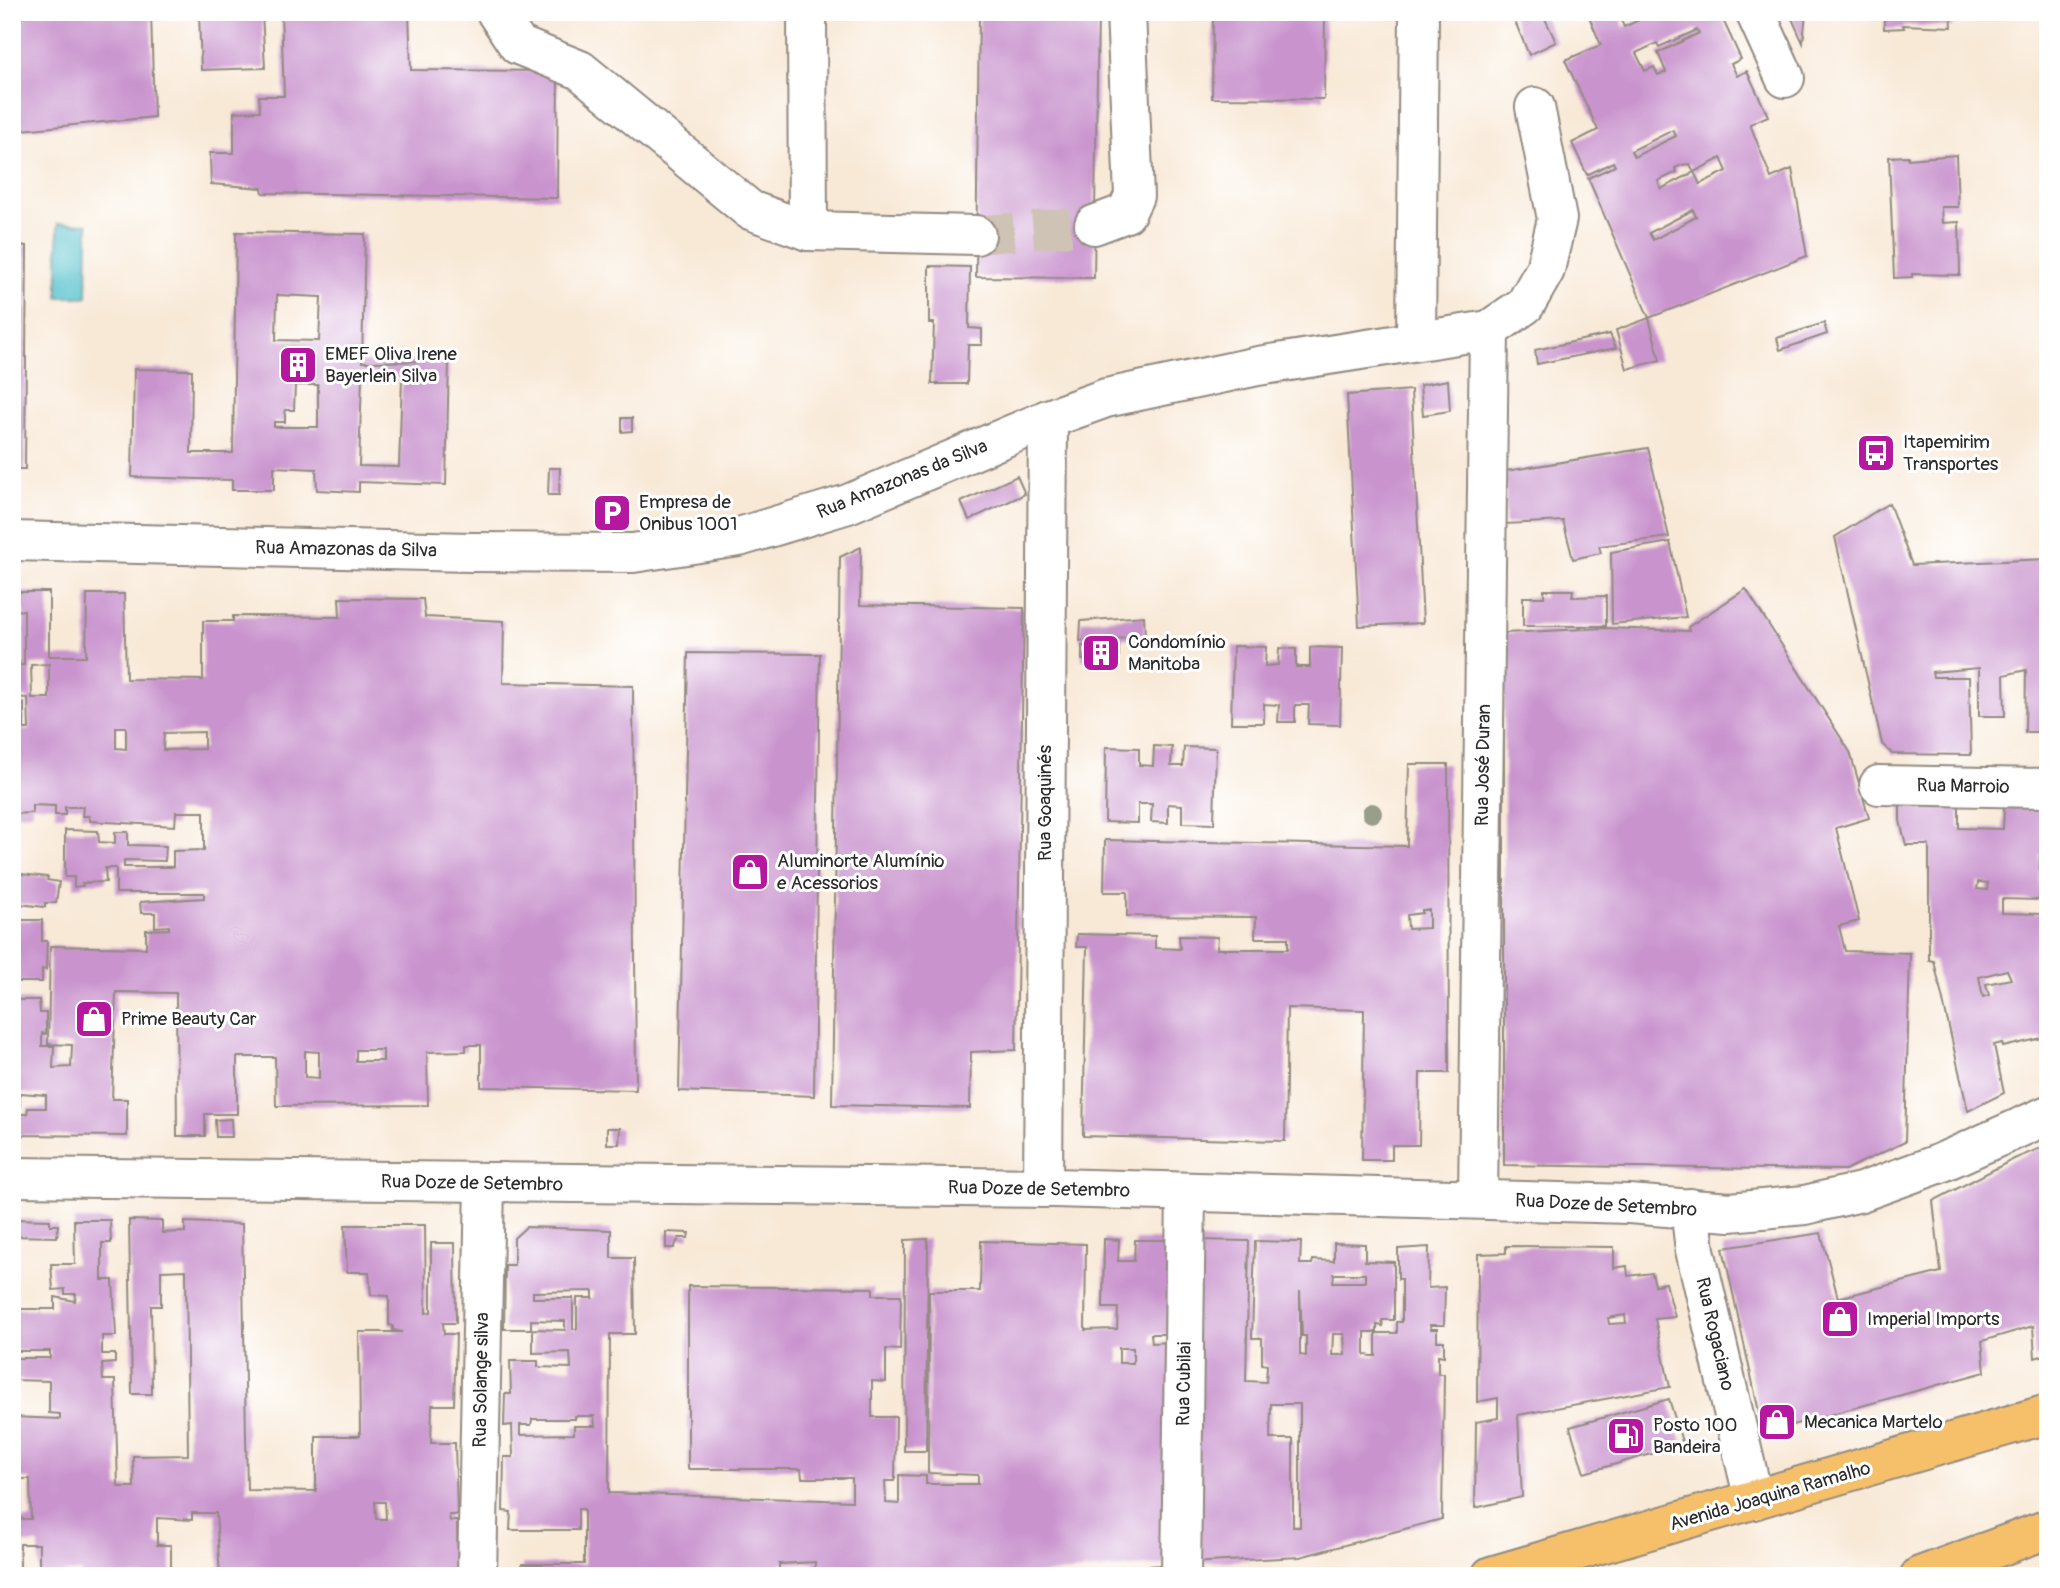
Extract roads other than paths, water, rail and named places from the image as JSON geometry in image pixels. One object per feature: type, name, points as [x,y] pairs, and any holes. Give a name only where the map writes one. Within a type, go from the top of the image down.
[{"type":"main road","name":"Avenida Joaquina Ramalho","points":[[1492,1576],[2048,1414]]},
{"type":"main road","points":[[1584,1576],[1680,1542],[1704,1515]]},
{"type":"main road","points":[[1920,1576],[2048,1529]]},
{"type":"street","points":[[496,12],[518,45],[580,70],[750,210],[808,231],[976,234]]},
{"type":"street","points":[[807,12],[808,231]]},
{"type":"street","points":[[1094,225],[1126,213],[1134,196],[1126,12]]},
{"type":"street","points":[[1416,340],[1419,12]]},
{"type":"street","points":[[1755,12],[1785,78]]},
{"type":"street","name":"Rua Amazonas da Silva","points":[[12,541],[470,552],[633,553],[739,537],[848,504],[1048,419],[1106,398],[1166,383],[1489,330],[1525,305],[1545,270],[1557,219],[1535,107]]},
{"type":"street","name":"Rua José Duran","points":[[1478,1199],[1489,330]]},
{"type":"street","name":"Rua Goaquinés","points":[[1043,1188],[1048,419]]},
{"type":"street","name":"Rua Marroio","points":[[1879,785],[2048,788]]},
{"type":"street","name":"Rua Doze de Setembro","points":[[12,1177],[1043,1188],[1478,1199],[1730,1212],[1805,1205],[1861,1192],[1938,1164],[2048,1115]]},
{"type":"street","name":"Rua Solange silva","points":[[477,1576],[485,1183]]},
{"type":"street","name":"Rua Cubilai","points":[[1181,1576],[1186,1192]]},
{"type":"street","name":"Rua Rogaciano","points":[[1690,1209],[1695,1250],[1754,1500]]},
{"type":"water","points":[[58,223],[88,224],[87,297],[58,297]]},
{"type":"tunnel","points":[[976,235],[1094,225]]},
{"type":"place","name":"EMEF Oliva Irene Bayerlein Silva","points":[[298,365]]},
{"type":"place","name":"Itapemirim Transportes","points":[[1876,453]]},
{"type":"place","name":"Empresa de Onibus 1001","points":[[612,513]]},
{"type":"place","name":"Condomínio Manitoba","points":[[1101,653]]},
{"type":"place","name":"Aluminorte Alumínio e Acessorios","points":[[750,872]]},
{"type":"place","name":"Prime Beauty Car","points":[[94,1019]]},
{"type":"place","name":"Imperial Imports","points":[[1840,1319]]},
{"type":"place","name":"Mecanica Martelo","points":[[1777,1422]]},
{"type":"place","name":"Posto 100 Bandeira","points":[[1626,1436]]}]
